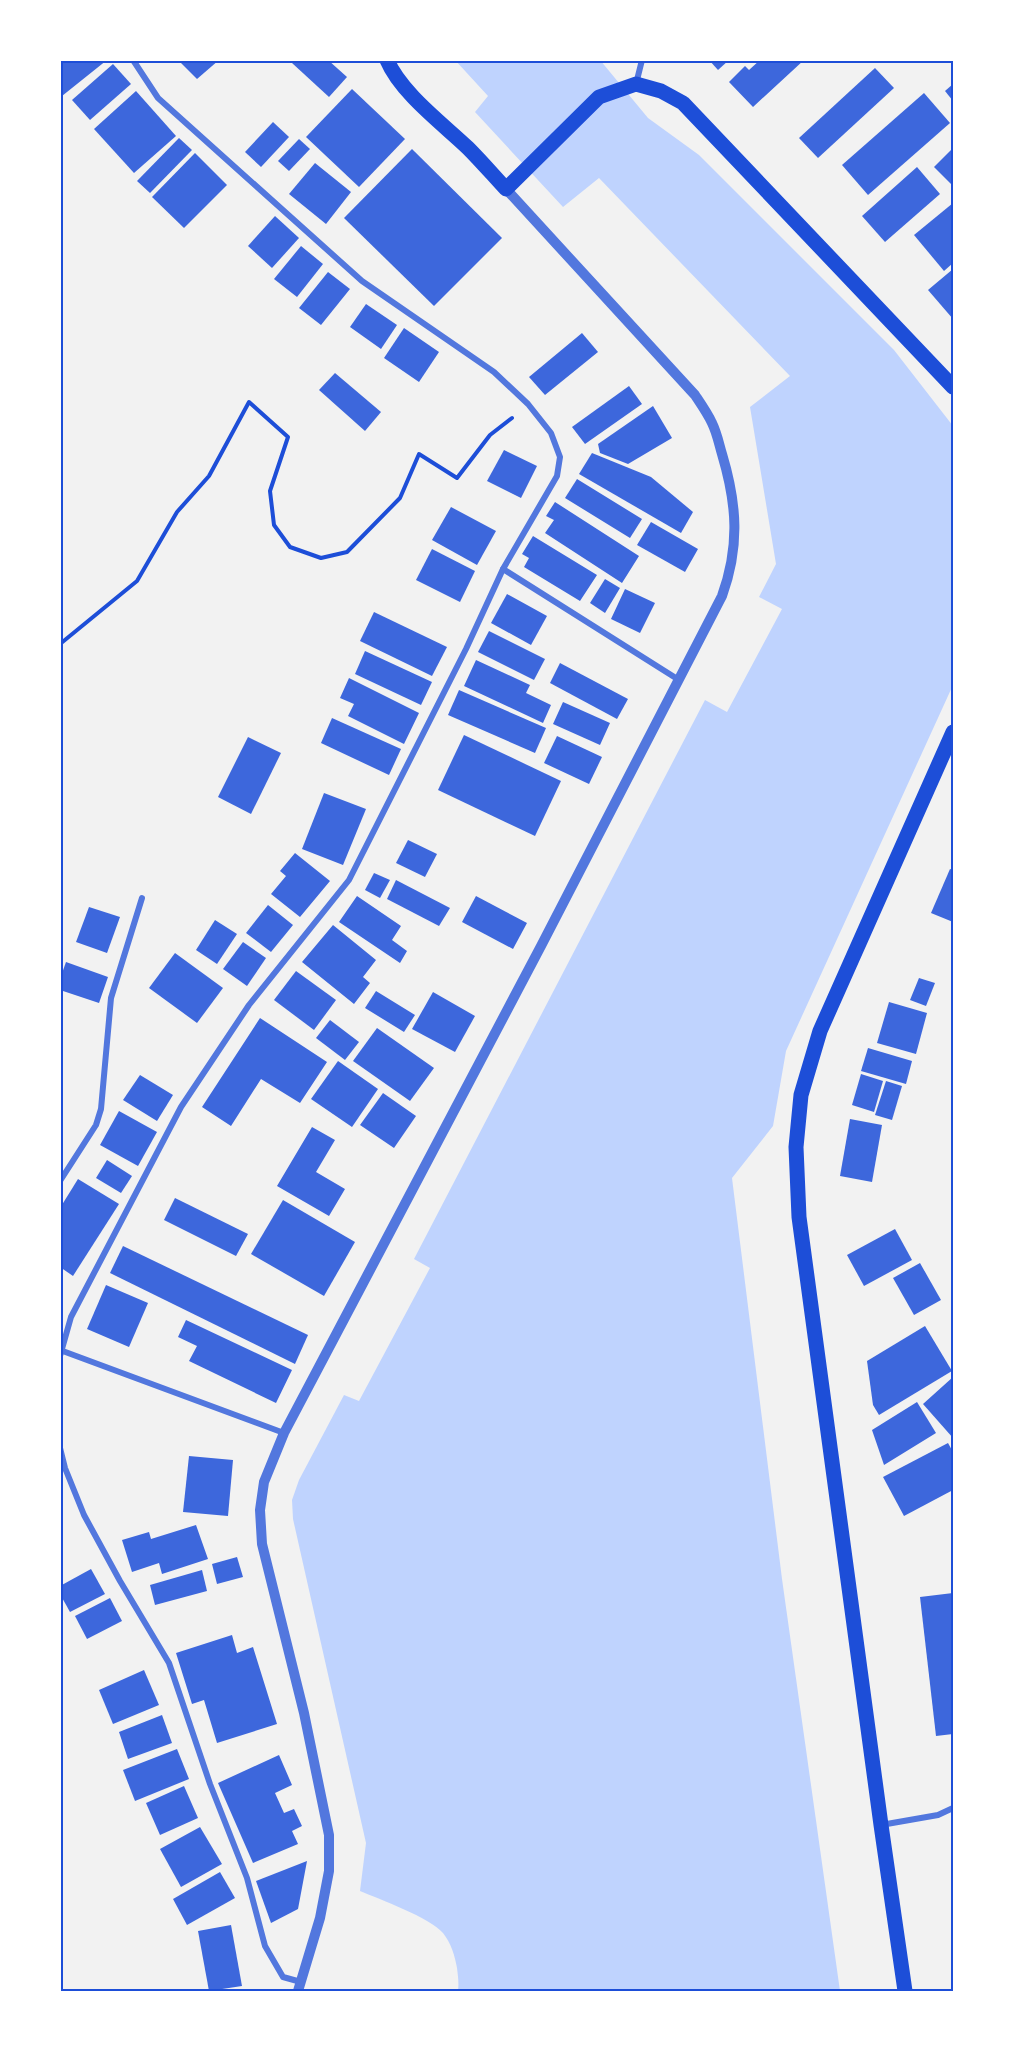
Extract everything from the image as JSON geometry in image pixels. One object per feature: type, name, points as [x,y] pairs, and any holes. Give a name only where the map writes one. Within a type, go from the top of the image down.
[{"type":"main road","points":[[387,60],[391,70],[424,107],[469,149],[506,189],[599,98],[636,84],[661,91],[682,103],[953,387]]},
{"type":"main road","points":[[905,1991],[880,1825],[799,1217],[795,1147],[801,1095],[820,1031],[953,732]]},
{"type":"street","points":[[133,60],[158,98],[362,281],[480,361],[528,404],[551,433],[560,457],[557,476],[503,569],[461,660],[349,880],[249,1005],[181,1107],[71,1317],[60,1352],[284,1433]]},
{"type":"street","points":[[636,84],[642,60]]},
{"type":"street","points":[[60,1448],[65,1468],[84,1515],[169,1663],[210,1784],[247,1878],[265,1946],[283,1977],[299,1987],[320,1918],[329,1871],[329,1836],[303,1713],[262,1544],[260,1510],[264,1482],[284,1433],[541,946],[722,596],[729,576],[735,543],[735,516],[730,481],[712,423],[695,395],[506,189]]},
{"type":"street","points":[[503,569],[679,680]]},
{"type":"street","points":[[60,1181],[96,1125],[101,1109],[111,998],[142,898]]},
{"type":"street","points":[[880,1825],[938,1815],[953,1808]]},
{"type":"path","points":[[60,644],[137,581],[177,513],[209,476],[249,402],[288,437],[270,491],[274,525],[290,547],[321,558],[347,552],[400,498],[419,454],[457,478],[490,435],[528,404]]},
{"type":"water","points":[[455,60],[600,60],[648,118],[699,155],[894,350],[953,426],[953,685],[786,1051],[773,1126],[732,1178],[782,1579],[840,1991],[458,1991],[455,1959],[443,1933],[416,1915],[360,1891],[366,1843],[293,1519],[292,1500],[299,1480],[344,1395],[359,1401],[430,1268],[414,1259],[705,700],[727,712],[782,609],[759,597],[776,564],[750,407],[790,376],[599,178],[563,207],[475,112],[488,96]]},
{"type":"building","points":[[60,60],[107,60],[62,96],[60,94]]},
{"type":"building","points":[[178,60],[219,60],[197,79]]},
{"type":"building","points":[[295,60],[328,60],[347,77],[329,97],[292,63]]},
{"type":"building","points":[[709,60],[729,60],[718,70]]},
{"type":"building","points":[[760,60],[804,60],[753,107],[729,82],[745,66],[749,70]]},
{"type":"building","points":[[113,64],[131,84],[90,120],[72,100]]},
{"type":"building","points":[[875,68],[894,88],[818,158],[799,138]]},
{"type":"building","points":[[953,84],[953,101],[945,91]]},
{"type":"building","points":[[352,89],[405,139],[359,187],[306,137]]},
{"type":"building","points":[[136,91],[176,136],[134,173],[94,129]]},
{"type":"building","points":[[924,93],[950,123],[868,195],[842,165]]},
{"type":"building","points":[[273,122],[289,137],[261,167],[245,152]]},
{"type":"building","points":[[179,138],[192,150],[150,193],[137,181]]},
{"type":"building","points":[[299,139],[310,149],[289,171],[278,161]]},
{"type":"building","points":[[953,148],[953,186],[934,167]]},
{"type":"building","points":[[412,149],[502,238],[434,306],[344,218]]},
{"type":"building","points":[[195,153],[227,185],[184,228],[152,197]]},
{"type":"building","points":[[315,163],[351,192],[326,224],[289,194]]},
{"type":"building","points":[[917,167],[940,194],[885,242],[862,216]]},
{"type":"building","points":[[953,203],[953,263],[944,271],[914,235]]},
{"type":"building","points":[[275,216],[299,238],[272,268],[248,246]]},
{"type":"building","points":[[301,246],[323,264],[297,297],[274,279]]},
{"type":"building","points":[[953,269],[953,319],[928,290]]},
{"type":"building","points":[[328,272],[350,289],[321,325],[299,308]]},
{"type":"building","points":[[366,304],[397,325],[381,349],[350,327]]},
{"type":"building","points":[[404,328],[439,352],[419,382],[384,358]]},
{"type":"building","points":[[582,333],[598,352],[545,395],[529,377]]},
{"type":"building","points":[[335,373],[381,412],[365,431],[319,390]]},
{"type":"building","points":[[629,386],[642,404],[585,444],[572,427]]},
{"type":"building","points":[[653,406],[672,438],[628,464],[600,453],[598,444]]},
{"type":"building","points":[[504,450],[537,466],[521,498],[487,481]]},
{"type":"building","points":[[592,453],[651,477],[693,512],[681,533],[579,474]]},
{"type":"building","points":[[577,479],[642,519],[630,538],[565,498]]},
{"type":"building","points":[[555,502],[639,556],[622,583],[545,533],[554,520],[546,516]]},
{"type":"building","points":[[451,507],[496,531],[477,565],[432,540]]},
{"type":"building","points":[[651,522],[698,549],[685,572],[637,545]]},
{"type":"building","points":[[533,536],[597,575],[580,601],[524,567],[529,558],[522,554]]},
{"type":"building","points":[[432,549],[475,571],[460,602],[416,580]]},
{"type":"building","points":[[605,579],[620,588],[605,613],[590,603]]},
{"type":"building","points":[[625,589],[655,603],[640,633],[611,619]]},
{"type":"building","points":[[507,594],[547,616],[531,645],[491,623]]},
{"type":"building","points":[[374,612],[447,647],[432,676],[360,641]]},
{"type":"building","points":[[489,631],[545,659],[534,680],[478,652]]},
{"type":"building","points":[[365,651],[432,682],[421,705],[355,674]]},
{"type":"building","points":[[476,660],[530,685],[526,693],[551,705],[543,723],[464,686]]},
{"type":"building","points":[[560,663],[628,699],[617,719],[550,683]]},
{"type":"building","points":[[349,678],[419,713],[404,744],[348,716],[354,704],[340,698]]},
{"type":"building","points":[[459,690],[546,728],[535,753],[448,715]]},
{"type":"building","points":[[563,702],[610,723],[600,745],[553,724]]},
{"type":"building","points":[[332,718],[401,749],[389,775],[321,743]]},
{"type":"building","points":[[464,735],[561,781],[535,836],[438,790]]},
{"type":"building","points":[[557,736],[602,757],[589,784],[544,763]]},
{"type":"building","points":[[248,737],[281,753],[251,814],[218,797]]},
{"type":"building","points":[[324,793],[366,809],[343,865],[302,849]]},
{"type":"building","points":[[408,840],[437,854],[425,877],[396,863]]},
{"type":"building","points":[[295,853],[330,881],[300,917],[271,894],[286,876],[280,871]]},
{"type":"building","points":[[950,869],[953,870],[953,922],[931,913]]},
{"type":"building","points":[[374,873],[390,880],[380,898],[365,890]]},
{"type":"building","points":[[396,880],[450,908],[439,926],[387,899]]},
{"type":"building","points":[[357,896],[401,926],[392,940],[407,951],[400,963],[339,922]]},
{"type":"building","points":[[476,896],[527,923],[513,949],[462,922]]},
{"type":"building","points":[[268,905],[293,925],[271,952],[246,933]]},
{"type":"building","points":[[89,907],[120,917],[107,953],[76,942]]},
{"type":"building","points":[[215,920],[237,934],[217,964],[196,950]]},
{"type":"building","points":[[333,925],[376,960],[363,977],[370,983],[354,1004],[302,962]]},
{"type":"building","points":[[243,942],[266,958],[247,986],[223,969]]},
{"type":"building","points":[[175,953],[223,988],[197,1023],[149,988]]},
{"type":"building","points":[[66,962],[108,977],[99,1003],[60,990],[60,979]]},
{"type":"building","points":[[296,971],[336,1000],[314,1030],[274,1000]]},
{"type":"building","points":[[919,978],[935,983],[926,1006],[910,1000]]},
{"type":"building","points":[[376,991],[415,1015],[404,1032],[365,1008]]},
{"type":"building","points":[[433,992],[475,1016],[455,1052],[412,1029]]},
{"type":"building","points":[[889,1002],[927,1013],[916,1054],[877,1043]]},
{"type":"building","points":[[260,1018],[327,1062],[300,1103],[261,1079],[231,1126],[202,1107]]},
{"type":"building","points":[[330,1020],[359,1042],[345,1060],[316,1038]]},
{"type":"building","points":[[377,1028],[434,1068],[410,1101],[353,1061]]},
{"type":"building","points":[[868,1048],[912,1061],[906,1084],[861,1071]]},
{"type":"building","points":[[338,1061],[378,1089],[352,1127],[311,1099]]},
{"type":"building","points":[[861,1074],[883,1081],[874,1112],[852,1105]]},
{"type":"building","points":[[140,1075],[173,1095],[157,1121],[123,1100]]},
{"type":"building","points":[[886,1081],[902,1086],[892,1120],[875,1115]]},
{"type":"building","points":[[383,1093],[416,1116],[394,1148],[360,1125]]},
{"type":"building","points":[[119,1111],[157,1132],[138,1166],[100,1145]]},
{"type":"building","points":[[850,1119],[882,1125],[872,1182],[840,1176]]},
{"type":"building","points":[[312,1127],[335,1140],[316,1172],[345,1189],[329,1216],[277,1186]]},
{"type":"building","points":[[107,1160],[132,1176],[121,1193],[96,1178]]},
{"type":"building","points":[[78,1179],[119,1204],[73,1276],[60,1267],[60,1208]]},
{"type":"building","points":[[175,1198],[248,1234],[236,1256],[164,1220]]},
{"type":"building","points":[[283,1200],[355,1242],[324,1296],[251,1254]]},
{"type":"building","points":[[895,1229],[912,1260],[864,1286],[847,1255]]},
{"type":"building","points":[[123,1246],[308,1335],[295,1364],[110,1273]]},
{"type":"building","points":[[920,1263],[941,1300],[914,1315],[893,1278]]},
{"type":"building","points":[[106,1285],[148,1303],[129,1347],[87,1329]]},
{"type":"building","points":[[186,1320],[292,1370],[276,1403],[189,1361],[197,1346],[178,1337]]},
{"type":"building","points":[[925,1326],[952,1371],[879,1415],[873,1405],[867,1361]]},
{"type":"building","points":[[953,1377],[953,1438],[923,1404]]},
{"type":"building","points":[[917,1402],[936,1433],[884,1465],[872,1430]]},
{"type":"building","points":[[948,1443],[953,1452],[953,1490],[904,1516],[883,1477]]},
{"type":"building","points":[[189,1456],[233,1460],[228,1516],[183,1512]]},
{"type":"building","points":[[196,1525],[208,1559],[162,1574],[159,1563],[132,1572],[122,1540],[149,1532],[151,1539]]},
{"type":"building","points":[[237,1557],[243,1577],[217,1584],[212,1564]]},
{"type":"building","points":[[91,1569],[105,1594],[70,1612],[60,1594],[60,1586]]},
{"type":"building","points":[[202,1570],[207,1591],[155,1605],[150,1585]]},
{"type":"building","points":[[953,1593],[953,1734],[936,1736],[920,1597]]},
{"type":"building","points":[[110,1598],[122,1621],[87,1639],[75,1616]]},
{"type":"building","points":[[232,1635],[237,1653],[253,1647],[277,1724],[217,1743],[204,1700],[192,1704],[176,1653]]},
{"type":"building","points":[[144,1670],[159,1705],[113,1724],[99,1690]]},
{"type":"building","points":[[162,1715],[172,1743],[128,1759],[119,1732]]},
{"type":"building","points":[[177,1749],[189,1779],[135,1801],[123,1770]]},
{"type":"building","points":[[279,1755],[292,1785],[275,1793],[284,1813],[294,1809],[302,1826],[292,1831],[298,1844],[253,1863],[218,1783]]},
{"type":"building","points":[[184,1786],[198,1818],[160,1835],[146,1803]]},
{"type":"building","points":[[200,1827],[222,1864],[181,1887],[160,1849]]},
{"type":"building","points":[[307,1861],[298,1909],[271,1923],[256,1881]]},
{"type":"building","points":[[220,1872],[235,1898],[187,1925],[173,1899]]},
{"type":"building","points":[[231,1925],[242,1986],[209,1991],[198,1931]]}]
